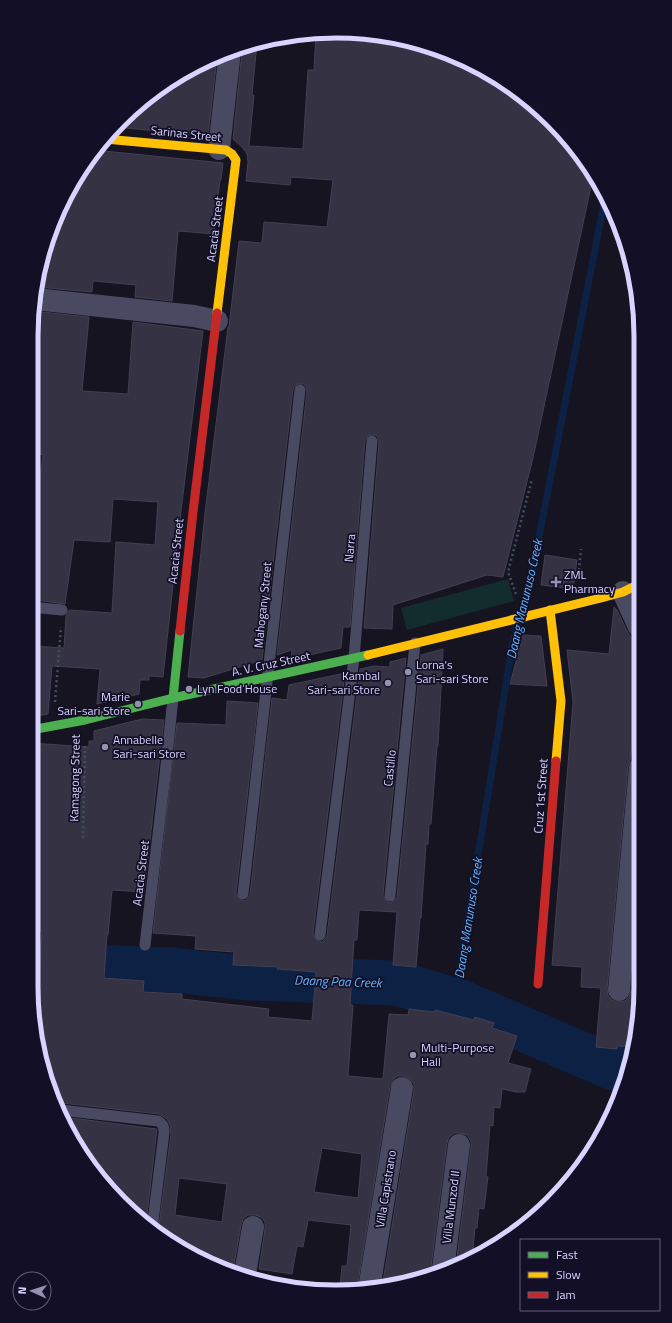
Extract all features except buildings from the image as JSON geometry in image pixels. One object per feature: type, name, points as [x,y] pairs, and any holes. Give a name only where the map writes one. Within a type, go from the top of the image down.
[{"type":"street","points":[[228,154],[230,58]]},
{"type":"street","name":"Sarinas Street","points":[[113,139],[228,154]]},
{"type":"street","name":"Acacia Street","points":[[173,698],[194,504],[217,321],[228,154]]},
{"type":"street","points":[[41,299],[194,316],[217,321]]},
{"type":"street","points":[[631,588],[634,603]]},
{"type":"street","name":"A. V. Cruz Street","points":[[38,729],[85,720],[173,698],[354,658],[575,604],[631,588]]},
{"type":"street","name":"Cruz 1st Street","points":[[538,984],[560,701],[550,610]]},
{"type":"street","points":[[619,990],[634,831]]},
{"type":"street","name":"Villa Capistrano","points":[[370,1282],[402,1088]]},
{"type":"street","name":"Villa Munzod II","points":[[444,1264],[459,1145]]},
{"type":"street","points":[[246,1271],[253,1227]]},
{"type":"lane","name":"Mahogany Street","points":[[243,894],[300,390]]},
{"type":"lane","name":"Narra","points":[[320,934],[354,658],[372,441]]},
{"type":"lane","points":[[38,607],[62,610]]},
{"type":"lane","name":"Castillo","points":[[390,896],[415,643]]},
{"type":"lane","name":"Acacia Street","points":[[145,945],[173,698]]},
{"type":"lane","points":[[65,1110],[158,1121],[162,1124],[164,1132],[153,1221]]},
{"type":"path","points":[[515,619],[519,601],[508,572],[532,479]]},
{"type":"path","points":[[575,604],[581,549]]},
{"type":"path","points":[[53,726],[62,610]]},
{"type":"path","name":"Kamagong Street","points":[[83,838],[85,720]]},
{"type":"green space","points":[[508,579],[514,601],[407,630],[401,608]]},
{"type":"waterway","name":"Daang Manunuso Creek","points":[[458,1001],[456,990],[513,641],[531,578],[604,205]]},
{"type":"waterway","name":"Daang Paa Creek","points":[[38,965],[173,970],[247,978],[396,983],[458,1001],[611,1067],[622,1070]]},
{"type":"traffic: fast","points":[[173,698],[180,631]]},
{"type":"traffic: fast","points":[[38,729],[85,720],[173,698],[368,655]]},
{"type":"traffic: slow","points":[[112,140],[226,150],[232,154],[236,160],[217,313]]},
{"type":"traffic: slow","points":[[368,655],[601,598],[623,592],[634,586]]},
{"type":"traffic: slow","points":[[550,610],[561,701],[556,761]]},
{"type":"traffic: jam","points":[[180,631],[217,313]]},
{"type":"traffic: jam","points":[[538,984],[556,761]]},
{"type":"place","name":"ZML Pharmacy","points":[[556,582]]},
{"type":"place","name":"Lorna's Sari-sari Store","points":[[408,672]]},
{"type":"place","name":"Kambal Sari-sari Store","points":[[388,683]]},
{"type":"place","name":"Lyn Food House","points":[[189,689]]},
{"type":"place","name":"Marie Sari-sari Store","points":[[138,704]]},
{"type":"place","name":"Annabelle Sari-sari Store","points":[[105,747]]},
{"type":"place","name":"Multi-Purpose Hall","points":[[413,1055]]}]
